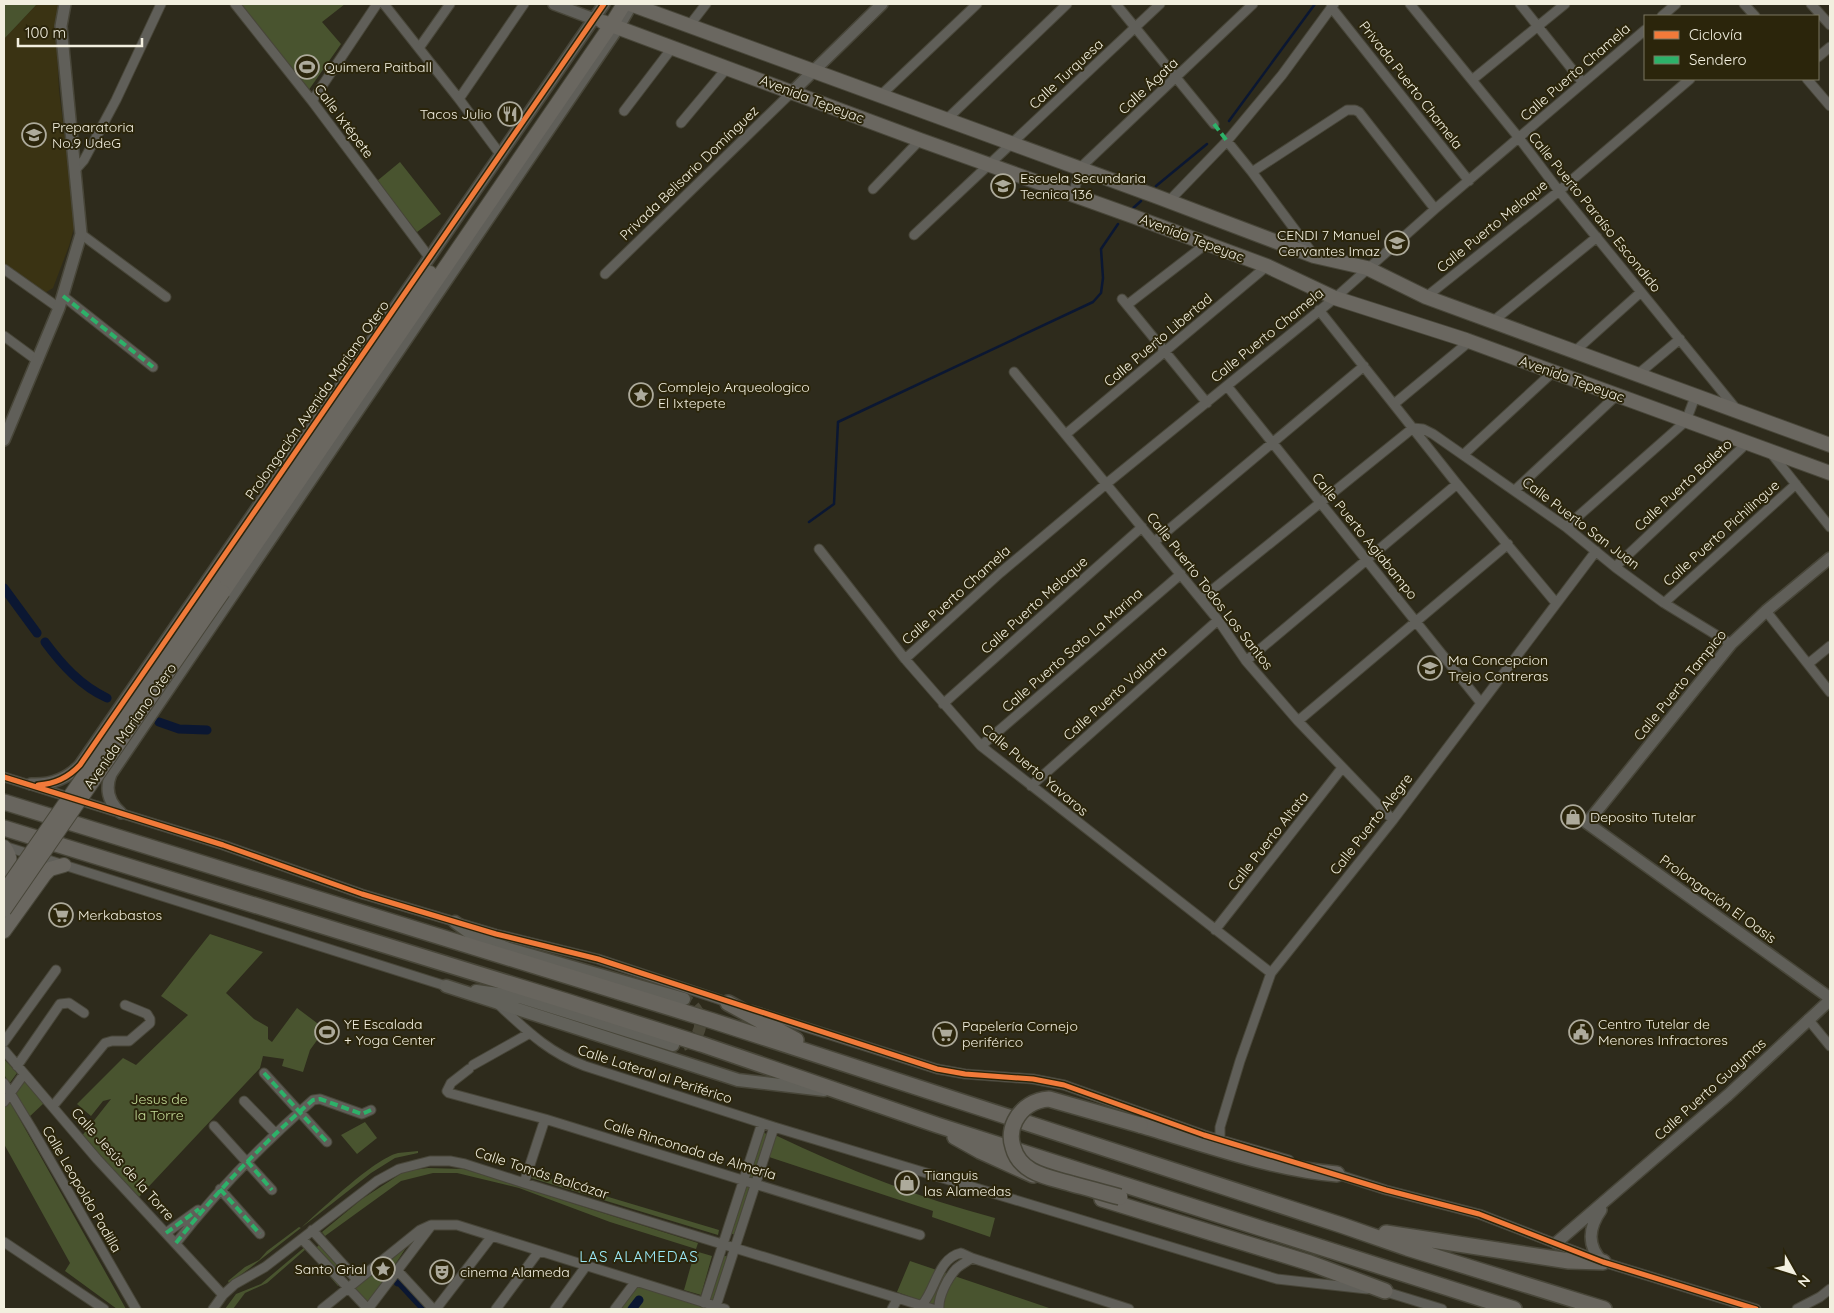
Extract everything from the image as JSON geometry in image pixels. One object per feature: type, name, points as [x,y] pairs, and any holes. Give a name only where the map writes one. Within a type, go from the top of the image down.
[{"type":"highway","points":[[4,802],[828,1058],[1407,1248],[1604,1309]]},
{"type":"highway","points":[[4,828],[701,1044],[937,1125],[1514,1309]]},
{"type":"highway","points":[[728,1002],[828,1058]]},
{"type":"highway","points":[[1310,1263],[1270,1242],[1044,1176],[1027,1168],[1018,1159],[1013,1148],[1012,1129],[1017,1117],[1026,1107],[1037,1101],[1050,1099],[1236,1153],[1312,1172],[1337,1174]]},
{"type":"highway","points":[[937,1125],[980,1151],[1054,1183],[1310,1263],[1385,1291]]},
{"type":"highway","points":[[1341,1225],[1569,1261],[1602,1262]]},
{"type":"highway","points":[[1270,1242],[1315,1245]]},
{"type":"main road","name":"Prolongación Avenida Mariano Otero","points":[[219,589],[606,23],[614,4]]},
{"type":"main road","name":"Prolongación Avenida Mariano Otero","points":[[606,23],[629,4]]},
{"type":"main road","name":"Avenida Tepeyac","points":[[629,4],[1080,168],[1314,256],[1367,268],[1426,297],[1740,414],[1830,445]]},
{"type":"main road","name":"Avenida Tepeyac","points":[[606,23],[1267,266],[1335,298],[1470,341],[1830,473]]},
{"type":"main road","points":[[377,332],[405,318]]},
{"type":"main road","points":[[402,349],[405,318]]},
{"type":"main road","points":[[277,504],[281,472]]},
{"type":"main road","points":[[277,504],[304,491]]},
{"type":"main road","name":"Avenida Mariano Otero","points":[[4,890],[219,589]]},
{"type":"main road","name":"Avenida Mariano Otero","points":[[11,911],[219,589]]},
{"type":"main road","points":[[4,847],[10,861],[9,869],[4,878]]},
{"type":"main road","points":[[4,931],[11,911],[48,871],[64,865]]},
{"type":"main road","points":[[4,890],[12,891],[18,897],[20,904],[11,911]]},
{"type":"main road","points":[[456,922],[474,936],[509,949],[684,999]]},
{"type":"main road","points":[[446,986],[738,1080],[837,1092]]},
{"type":"main road","points":[[446,986],[520,997],[673,1046]]},
{"type":"street","points":[[4,440],[59,308],[81,234],[61,26],[65,4]]},
{"type":"street","points":[[76,169],[84,160],[116,100],[161,4]]},
{"type":"street","name":"Calle Ixtépete","points":[[235,4],[312,101],[429,257]]},
{"type":"street","points":[[312,101],[377,4]]},
{"type":"street","points":[[384,4],[500,154]]},
{"type":"street","points":[[419,48],[450,4]]},
{"type":"street","points":[[459,99],[524,4]]},
{"type":"street","name":"Avenida Tepeyac","points":[[554,4],[606,23]]},
{"type":"street","name":"Prolongación Avenida Mariano Otero","points":[[111,774],[402,349],[606,23],[604,4]]},
{"type":"street","points":[[689,26],[706,4]]},
{"type":"street","points":[[792,92],[882,4]]},
{"type":"street","points":[[880,96],[977,4]]},
{"type":"street","points":[[946,120],[1067,4]]},
{"type":"street","points":[[1116,4],[1214,124]]},
{"type":"street","name":"Calle Turquesa","points":[[914,235],[1160,4]]},
{"type":"street","name":"Calle Ágata","points":[[1080,168],[1253,4]]},
{"type":"street","name":"Calle Puerto Paraíso Escondido","points":[[1410,4],[1740,414]]},
{"type":"street","points":[[1520,4],[1584,83]]},
{"type":"street","points":[[1472,80],[1565,4]]},
{"type":"street","points":[[1663,15],[1676,4]]},
{"type":"street","points":[[1744,4],[1754,15]]},
{"type":"street","points":[[1811,4],[1830,25]]},
{"type":"street","points":[[1168,202],[1227,141],[1282,75],[1332,5]]},
{"type":"street","name":"Privada Puerto Chamela","points":[[1332,5],[1469,181]]},
{"type":"street","name":"Prolongación Avenida Mariano Otero","points":[[31,784],[47,784],[64,778],[75,770],[500,154],[606,23]]},
{"type":"street","name":"Calle Puerto Chamela","points":[[905,659],[1000,573],[1106,484],[1335,298],[1435,209],[1644,31]]},
{"type":"street","points":[[1819,56],[1830,47]]},
{"type":"street","points":[[624,111],[672,48]]},
{"type":"street","points":[[680,123],[727,68]]},
{"type":"street","name":"Calle Puerto Melaque","points":[[1426,297],[1559,191],[1689,80]]},
{"type":"street","points":[[1809,80],[1830,106]]},
{"type":"street","name":"Privada Belisario Domínguez","points":[[605,274],[792,92]]},
{"type":"street","points":[[1252,172],[1347,110],[1355,110],[1359,112],[1435,209]]},
{"type":"street","points":[[873,189],[920,140]]},
{"type":"street","points":[[1227,141],[1314,256]]},
{"type":"street","points":[[1073,196],[1080,168]]},
{"type":"street","points":[[81,234],[166,298]]},
{"type":"street","points":[[1492,322],[1597,237]]},
{"type":"street","points":[[1206,244],[1124,302],[1207,403]]},
{"type":"street","name":"Calle Puerto Libertad","points":[[1066,434],[1166,353],[1267,266]]},
{"type":"street","points":[[4,269],[59,308]]},
{"type":"street","points":[[1574,352],[1641,292]]},
{"type":"street","points":[[63,296],[153,367]]},
{"type":"street","points":[[1319,310],[1457,484],[1556,603]]},
{"type":"street","points":[[4,336],[38,361]]},
{"type":"street","points":[[1637,376],[1680,339]]},
{"type":"street","points":[[1394,404],[1470,341]]},
{"type":"street","points":[[1154,542],[1364,366]]},
{"type":"street","name":"Calle Puerto Todos Los Santos","points":[[1014,372],[1218,620],[1246,661],[1298,721],[1393,820]]},
{"type":"street","points":[[1463,455],[1553,372]]},
{"type":"street","name":"Calle Puerto Agiabampo","points":[[1227,386],[1481,703]]},
{"type":"street","points":[[1515,490],[1617,396]]},
{"type":"street","points":[[1566,527],[1686,421],[1695,397]]},
{"type":"street","points":[[1201,599],[1413,428]]},
{"type":"street","name":"Calle Puerto San Juan","points":[[1413,428],[1423,429],[1433,434],[1566,527],[1664,603],[1730,644]]},
{"type":"street","name":"Calle Puerto Balleto","points":[[1615,566],[1747,443]]},
{"type":"street","points":[[1770,452],[1830,527]]},
{"type":"street","points":[[1246,661],[1457,484]]},
{"type":"street","name":"Calle Puerto Pichilingue","points":[[1664,603],[1796,484]]},
{"type":"street","name":"Calle Puerto Melaque","points":[[943,704],[1142,527]]},
{"type":"street","points":[[1298,721],[1508,544]]},
{"type":"street","name":"Calle Puerto Yavaros","points":[[818,549],[905,659],[981,746],[1271,973]]},
{"type":"street","name":"Calle Puerto Alegre","points":[[1220,1140],[1220,1127],[1240,1061],[1271,973],[1393,820],[1596,551]]},
{"type":"street","name":"Calle Puerto Tampico","points":[[1588,823],[1730,644],[1766,611],[1830,558]]},
{"type":"street","name":"Calle Puerto Soto La Marina","points":[[981,746],[1180,574]]},
{"type":"street","points":[[1766,611],[1830,692]]},
{"type":"street","name":"Calle Puerto Vallarta","points":[[1031,786],[1218,620]]},
{"type":"street","points":[[1808,664],[1830,646]]},
{"type":"street","points":[[84,758],[86,771],[92,777],[104,778],[111,774]]},
{"type":"street","name":"Calle Puerto Altata","points":[[1215,930],[1342,768]]},
{"type":"street","points":[[111,774],[108,785],[109,796],[113,806],[121,813]]},
{"type":"street","points":[[4,777],[223,845],[362,894],[496,934],[598,959],[937,1069],[965,1074],[1033,1078],[1064,1085],[1220,1140],[1386,1190],[1479,1214],[1602,1262],[1756,1309]]},
{"type":"street","name":"Prolongación El Oasis","points":[[1588,823],[1830,999]]},
{"type":"street","points":[[4,847],[446,986]]},
{"type":"street","points":[[4,1042],[56,970]]},
{"type":"street","name":"Calle Puerto Guaymas","points":[[1556,1243],[1744,1080],[1830,999]]},
{"type":"street","points":[[17,1066],[60,1004],[72,1005],[84,1013]]},
{"type":"street","name":"Calle Lateral al Periférico","points":[[498,1004],[550,1050],[566,1060],[762,1123],[1277,1279],[1385,1291],[1442,1309]]},
{"type":"street","points":[[53,1106],[105,1043],[112,1040],[129,1041],[150,1023],[147,1014],[124,1005]]},
{"type":"street","points":[[1808,1020],[1830,1046]]},
{"type":"street","name":"Calle Rinconada de Almería","points":[[530,1033],[471,1067],[448,1086],[447,1091],[451,1094],[545,1118],[920,1235]]},
{"type":"street","name":"Calle Jesús de la Torre","points":[[4,1050],[97,1159],[223,1295]]},
{"type":"street","points":[[264,1073],[327,1142]]},
{"type":"street","points":[[4,1102],[24,1074]]},
{"type":"street","name":"Calle Leopoldo Padilla","points":[[4,1083],[136,1309]]},
{"type":"street","points":[[176,1243],[220,1189],[275,1133],[313,1100],[320,1099],[362,1114],[371,1110]]},
{"type":"street","points":[[244,1101],[275,1133]]},
{"type":"street","points":[[524,1183],[545,1118]]},
{"type":"street","points":[[704,1303],[762,1123]]},
{"type":"street","points":[[214,1126],[272,1190]]},
{"type":"street","points":[[322,1309],[409,1237],[431,1225],[457,1225],[722,1308],[735,1248],[774,1126]]},
{"type":"street","name":"Calle Tomás Balcázar","points":[[213,1309],[223,1295],[235,1284],[265,1266],[382,1178],[399,1169],[415,1164],[442,1160],[458,1162],[933,1309]]},
{"type":"street","points":[[220,1189],[260,1234]]},
{"type":"street","name":"Calle Puerto Guaymas","points":[[1602,1262],[1592,1248],[1590,1233],[1594,1221],[1610,1198]]},
{"type":"street","points":[[166,1233],[207,1204]]},
{"type":"street","points":[[302,1238],[368,1309],[431,1225]]},
{"type":"street","points":[[312,1230],[356,1280]]},
{"type":"street","points":[[397,1270],[434,1309],[492,1236]]},
{"type":"street","points":[[4,1242],[104,1309]]},
{"type":"street","points":[[496,1309],[539,1251]]},
{"type":"street","points":[[922,1305],[930,1294],[940,1271],[949,1259],[961,1254],[1129,1309]]},
{"type":"street","points":[[939,1309],[940,1298],[951,1275],[972,1258]]},
{"type":"street","points":[[555,1309],[586,1266]]},
{"type":"street","points":[[615,1309],[636,1281]]},
{"type":"street","points":[[1797,1309],[1820,1297],[1830,1289]]},
{"type":"street","points":[[1817,1309],[1820,1297]]},
{"type":"street","points":[[892,1309],[898,1298]]},
{"type":"shaded area","name":"Preparatoria No.9 UdeG","points":[[37,4],[59,4],[56,31],[59,91],[74,209],[74,228],[69,246],[53,288],[43,294],[4,267],[4,39]]},
{"type":"green space","points":[[4,4],[37,4],[4,39]]},
{"type":"green space","name":"Quimera Paitball","points":[[241,4],[345,4],[322,22],[341,44],[308,91]]},
{"type":"green space","points":[[400,162],[441,214],[417,232],[377,181]]},
{"type":"green space","name":"Jesus de la Torre","points":[[210,934],[263,952],[226,993],[254,1019],[268,1027],[268,1039],[272,1042],[297,1008],[325,1029],[310,1050],[303,1072],[282,1066],[284,1059],[263,1056],[260,1068],[138,1198],[81,1137],[111,1099],[103,1101],[91,1116],[77,1104],[123,1058],[136,1065],[188,1015],[161,996]]},
{"type":"green space","points":[[4,1059],[17,1073],[9,1084],[4,1074]]},
{"type":"green space","points":[[23,1080],[44,1103],[28,1118],[14,1093]]},
{"type":"green space","points":[[9,1100],[126,1309],[117,1309],[65,1271],[70,1263],[4,1144],[4,1108]]},
{"type":"green space","points":[[365,1122],[377,1138],[357,1154],[341,1135]]},
{"type":"green space","points":[[761,1132],[767,1134],[753,1179],[747,1177]]},
{"type":"green space","points":[[775,1135],[883,1182],[995,1218],[990,1237],[932,1217],[933,1211],[769,1157]]},
{"type":"green space","points":[[418,1151],[418,1153],[395,1158],[371,1173],[301,1228],[362,1174],[388,1157],[398,1153]]},
{"type":"green space","points":[[428,1168],[464,1169],[698,1243],[696,1249],[610,1222],[519,1188],[457,1173],[433,1173],[401,1181],[325,1236],[322,1232],[362,1199],[405,1171]]},
{"type":"green space","points":[[533,1172],[565,1184],[719,1230],[718,1235],[531,1178]]},
{"type":"green space","points":[[744,1183],[751,1185],[736,1235],[729,1233]]},
{"type":"green space","points":[[299,1227],[301,1228],[229,1283],[228,1281],[245,1267],[259,1260],[267,1251]]},
{"type":"green space","points":[[411,1240],[372,1300],[369,1303],[360,1298],[350,1286]]},
{"type":"green space","points":[[320,1244],[347,1274],[342,1279],[316,1248]]},
{"type":"green space","points":[[306,1246],[340,1284],[338,1286],[306,1249],[267,1283],[245,1293],[233,1309],[225,1309],[236,1294],[261,1284]]},
{"type":"green space","points":[[695,1251],[712,1256],[701,1295],[684,1290]]},
{"type":"green space","points":[[722,1255],[729,1257],[714,1302],[708,1300]]},
{"type":"green space","points":[[910,1261],[1052,1309],[945,1309],[897,1292]]},
{"type":"green space","points":[[637,1285],[708,1309],[619,1309]]},
{"type":"waterway","points":[[1229,121],[1315,4]]},
{"type":"waterway","points":[[1156,186],[1207,144]]},
{"type":"waterway","points":[[1131,210],[1141,201]]},
{"type":"waterway","points":[[809,522],[834,504],[838,422],[1093,302],[1101,293],[1103,278],[1101,249],[1118,224]]},
{"type":"waterway","points":[[4,588],[37,633]]},
{"type":"waterway","points":[[45,642],[58,659],[80,681],[107,698]]},
{"type":"waterway","points":[[159,722],[179,729],[207,730]]},
{"type":"waterway","points":[[398,1282],[425,1309]]},
{"type":"waterway","points":[[632,1309],[639,1300]]},
{"type":"tunnel","points":[[683,1045],[696,1036],[700,1023],[696,1009],[684,999]]},
{"type":"marked path","points":[[1214,124],[1227,141]]},
{"type":"marked path","points":[[63,296],[153,367]]},
{"type":"marked path","points":[[264,1073],[327,1142]]},
{"type":"marked path","points":[[176,1243],[241,1168],[313,1100],[320,1099],[362,1114],[371,1110]]},
{"type":"marked path","points":[[247,1161],[272,1190]]},
{"type":"marked path","points":[[220,1189],[260,1234]]},
{"type":"marked path","points":[[166,1233],[199,1209]]},
{"type":"cycle path","points":[[38,785],[61,779],[80,765],[604,4]]},
{"type":"cycle path","points":[[4,777],[223,845],[362,894],[496,934],[598,959],[937,1069],[965,1074],[1033,1079],[1064,1085],[1204,1135],[1386,1190],[1479,1214],[1603,1262],[1756,1309]]},
{"type":"place","name":"Quimera Paitball","points":[[307,67]]},
{"type":"place","name":"Tacos Julio","points":[[510,114]]},
{"type":"place","name":"Preparatoria No.9 UdeG","points":[[34,135]]},
{"type":"place","name":"Escuela Secundaria Tecnica 136","points":[[1003,186]]},
{"type":"place","name":"CENDI 7 Manuel Cervantes Imaz","points":[[1397,243]]},
{"type":"place","name":"Complejo Arqueologico El Ixtepete","points":[[641,395]]},
{"type":"place","name":"Ma Concepcion Trejo Contreras","points":[[1430,668]]},
{"type":"place","name":"Deposito Tutelar","points":[[1573,817]]},
{"type":"place","name":"Merkabastos","points":[[61,915]]},
{"type":"place","name":"YE Escalada + Yoga Center","points":[[327,1032]]},
{"type":"place","name":"Centro Tutelar de Menores Infractores","points":[[1581,1032]]},
{"type":"place","name":"Papelería Cornejo periférico","points":[[945,1034]]},
{"type":"place","name":"Tianguis las Alamedas","points":[[907,1183]]},
{"type":"place","name":"Santo Grial","points":[[383,1269]]},
{"type":"place","name":"cinema Alameda","points":[[442,1272]]},
{"type":"district","name":"LAS ALAMEDAS","points":[[639,1257]]}]
